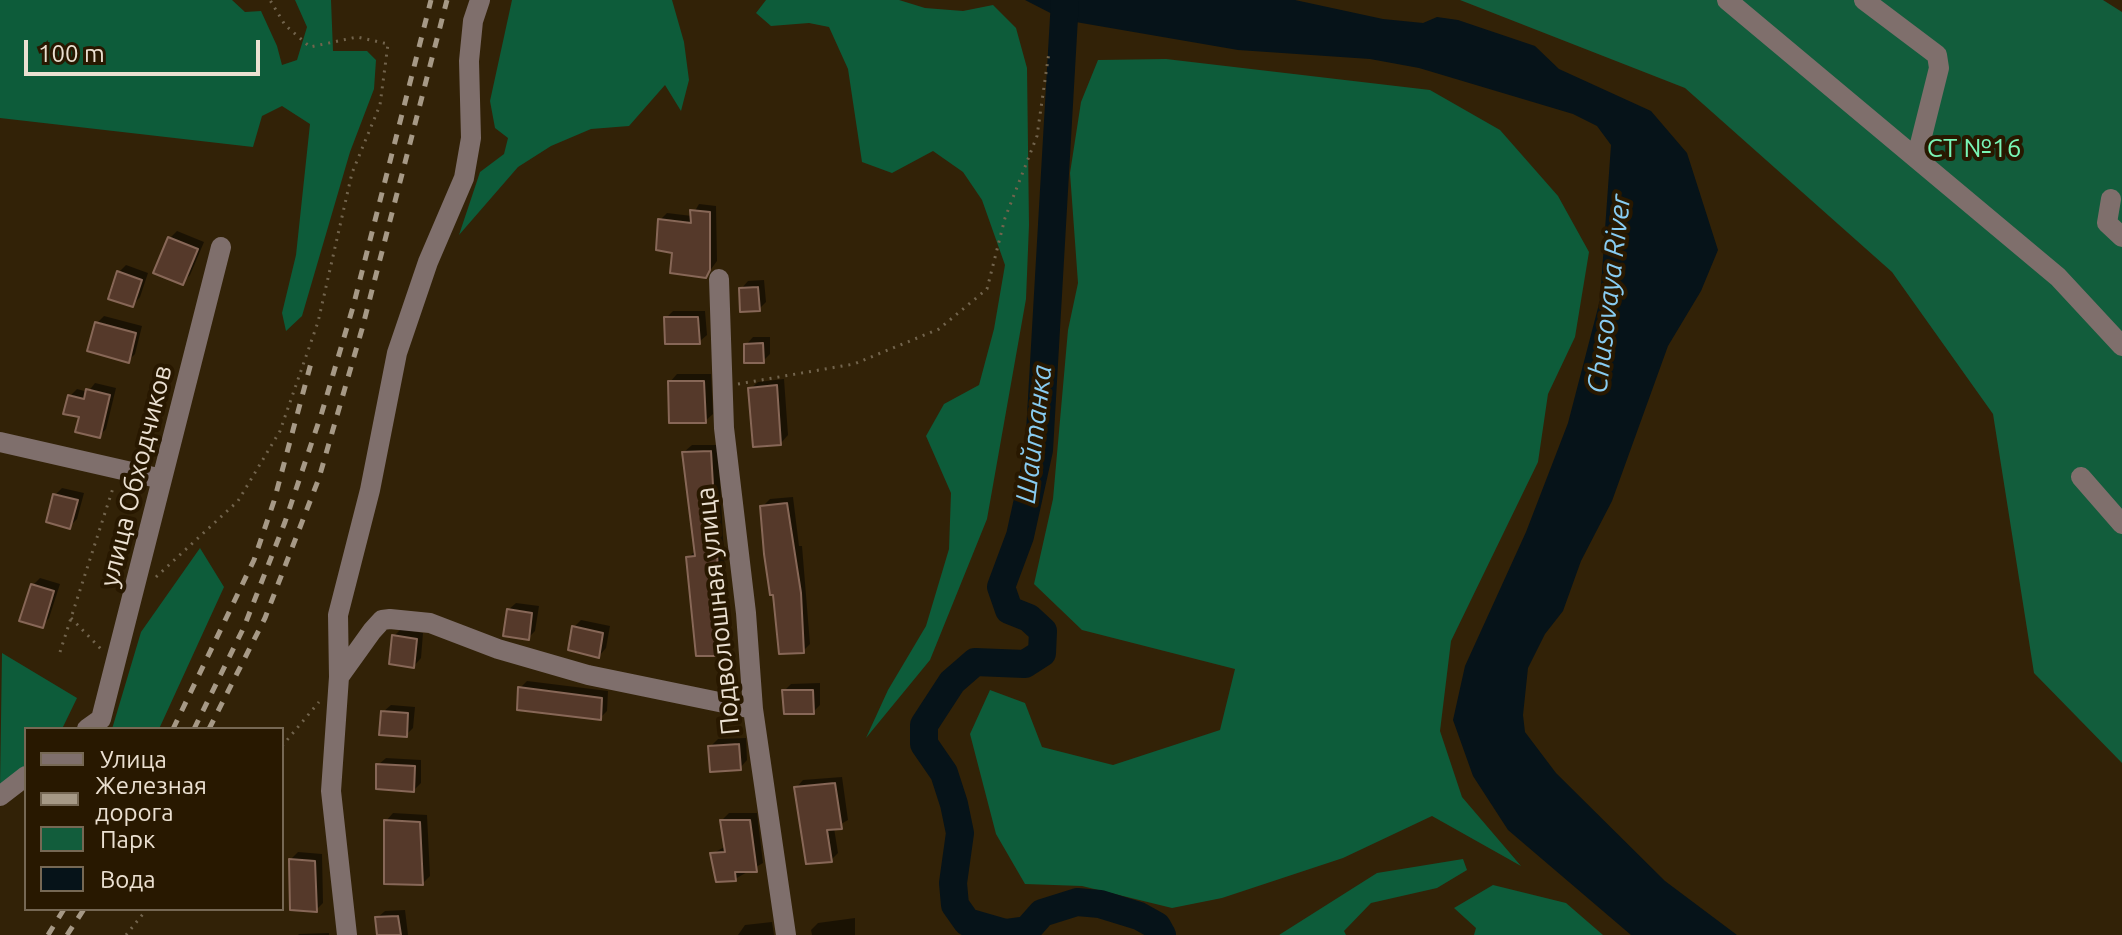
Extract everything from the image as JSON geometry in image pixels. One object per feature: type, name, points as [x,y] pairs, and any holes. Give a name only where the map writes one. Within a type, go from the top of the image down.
[{"type":"street","points":[[347,935],[331,791],[339,677],[338,615],[370,490],[397,353],[428,262],[464,178],[471,138],[469,61],[473,21],[480,0]]},
{"type":"street","points":[[1727,0],[2058,277],[2122,346]]},
{"type":"street","points":[[1864,0],[1937,55],[1939,68],[1917,156]]},
{"type":"street","points":[[2111,199],[2107,223],[2122,237]]},
{"type":"street","name":"улица Обходчиков","points":[[94,724],[115,664],[221,247]]},
{"type":"street","name":"Подволошная улица","points":[[719,279],[723,386],[753,709],[786,935]]},
{"type":"street","points":[[0,442],[162,479]]},
{"type":"street","points":[[2081,477],[2122,524]]},
{"type":"street","points":[[339,677],[372,631],[382,620],[390,619],[430,623],[498,649],[588,675],[753,709]]},
{"type":"street","points":[[0,796],[24,778]]},
{"type":"path","points":[[152,580],[238,501],[280,431],[318,322],[352,173],[380,105],[388,44],[357,37],[310,47],[285,25],[270,0]]},
{"type":"path","points":[[723,386],[854,364],[939,329],[987,289],[1005,218],[1037,136],[1049,52]]},
{"type":"path","points":[[60,652],[119,470]]},
{"type":"path","points":[[71,618],[115,664]]},
{"type":"path","points":[[284,744],[320,700]]},
{"type":"path","points":[[126,935],[145,911]]},
{"type":"green space","points":[[0,0],[232,0],[245,12],[261,11],[282,65],[297,60],[307,27],[295,0],[331,0],[333,51],[367,51],[376,60],[374,89],[350,152],[302,316],[286,331],[282,313],[296,255],[310,124],[282,106],[262,116],[253,147],[0,118]]},
{"type":"green space","points":[[512,0],[672,0],[684,42],[689,80],[681,111],[665,85],[629,126],[591,129],[551,146],[518,167],[459,235],[480,172],[504,154],[508,138],[495,128],[490,101]]},
{"type":"green space","points":[[766,0],[899,0],[925,8],[963,11],[993,5],[1016,28],[1027,68],[1029,225],[1026,299],[987,519],[930,660],[866,738],[888,690],[926,626],[949,549],[951,493],[926,436],[944,404],[979,385],[994,329],[1005,265],[982,200],[963,172],[933,151],[892,173],[862,162],[848,69],[829,27],[809,23],[771,26],[756,13]]},
{"type":"green space","name":"СТ №16","points":[[1460,0],[2103,0],[2122,12],[2122,763],[2034,673],[1993,414],[1892,272],[1685,88]]},
{"type":"green space","points":[[1166,59],[1430,90],[1500,130],[1558,196],[1589,252],[1575,337],[1548,394],[1538,462],[1451,641],[1440,731],[1462,797],[1521,866],[1432,816],[1343,858],[1222,898],[1172,908],[1082,886],[1025,884],[996,834],[970,734],[990,690],[1025,703],[1042,747],[1113,765],[1220,730],[1235,669],[1082,630],[1034,584],[1053,499],[1068,330],[1078,283],[1070,173],[1081,102],[1098,60]]},
{"type":"green space","points":[[200,548],[224,587],[160,727],[113,727],[141,632]]},
{"type":"green space","points":[[2,653],[77,698],[63,727],[24,727],[24,773],[0,787]]},
{"type":"green space","points":[[1463,859],[1467,870],[1437,888],[1371,903],[1344,931],[1346,935],[1279,935],[1377,873]]},
{"type":"green space","points":[[1493,885],[1566,903],[1603,935],[1474,935],[1476,928],[1454,908]]},
{"type":"water","name":"Chusovaya River","points":[[1025,0],[1295,0],[1383,19],[1423,23],[1437,17],[1458,20],[1535,46],[1559,69],[1651,111],[1687,153],[1718,250],[1701,291],[1668,346],[1612,501],[1581,561],[1563,611],[1545,634],[1528,668],[1523,715],[1525,732],[1556,773],[1665,881],[1737,935],[1631,935],[1508,830],[1473,776],[1453,720],[1465,666],[1526,532],[1568,423],[1600,300],[1611,145],[1597,126],[1573,114],[1419,68],[1370,59],[1238,50],[1064,20]]},
{"type":"building","points":[[690,210],[710,212],[710,270],[706,278],[670,273],[672,253],[656,250],[658,219],[691,223]]},
{"type":"building","points":[[168,237],[198,249],[183,285],[153,273]]},
{"type":"building","points":[[117,271],[142,280],[133,307],[108,299]]},
{"type":"building","points":[[758,287],[760,311],[740,312],[739,288]]},
{"type":"building","points":[[664,317],[698,317],[700,344],[665,344]]},
{"type":"building","points":[[95,322],[136,333],[129,363],[87,351]]},
{"type":"building","points":[[763,343],[764,363],[744,363],[744,344]]},
{"type":"building","points":[[668,381],[704,381],[706,423],[669,423]]},
{"type":"building","points":[[777,385],[781,445],[753,447],[748,388]]},
{"type":"building","points":[[86,389],[110,395],[100,438],[75,432],[79,417],[63,414],[68,395],[84,399]]},
{"type":"building","points":[[711,451],[723,656],[696,656],[686,557],[695,556],[682,452]]},
{"type":"building","points":[[53,494],[78,500],[70,529],[46,522]]},
{"type":"building","points":[[787,503],[801,593],[804,653],[779,654],[760,506]]},
{"type":"building","points":[[31,584],[54,591],[43,628],[19,621]]},
{"type":"building","points":[[507,609],[532,613],[529,640],[503,636]]},
{"type":"building","points":[[572,626],[603,633],[599,658],[568,650]]},
{"type":"building","points":[[392,635],[417,639],[414,668],[389,664]]},
{"type":"building","points":[[518,687],[602,698],[601,720],[517,710]]},
{"type":"building","points":[[782,690],[813,690],[814,714],[784,714]]},
{"type":"building","points":[[381,711],[408,713],[407,737],[379,735]]},
{"type":"building","points":[[739,744],[741,770],[710,772],[708,746]]},
{"type":"building","points":[[376,764],[415,766],[414,792],[376,789]]},
{"type":"building","points":[[835,783],[842,829],[827,830],[832,862],[806,864],[794,787]]},
{"type":"building","points":[[384,820],[420,822],[423,885],[384,884]]},
{"type":"building","points":[[720,820],[750,820],[757,872],[735,872],[736,881],[716,882],[710,853],[725,852]]},
{"type":"building","points":[[289,859],[315,861],[317,912],[290,910]]},
{"type":"building","points":[[398,916],[401,935],[377,935],[375,917]]},
{"type":"waterway","name":"Шайтанка","points":[[1065,0],[1039,450],[1020,536],[1001,587],[1009,610],[1029,618],[1043,631],[1042,653],[1025,664],[975,662],[952,682],[924,725],[924,744],[944,773],[954,804],[960,833],[953,883],[955,905],[967,922],[1005,933],[1027,930],[1042,913],[1077,902],[1100,904],[1139,916],[1157,926],[1162,935]]},
{"type":"railway","points":[[195,727],[244,627],[285,522],[322,412],[353,307],[431,0]]},
{"type":"railway","points":[[210,727],[265,618],[319,478],[362,329],[447,0]]},
{"type":"railway","points":[[174,727],[254,560],[274,501],[311,363]]},
{"type":"railway","points":[[48,935],[63,911]]},
{"type":"railway","points":[[67,935],[83,911]]}]
